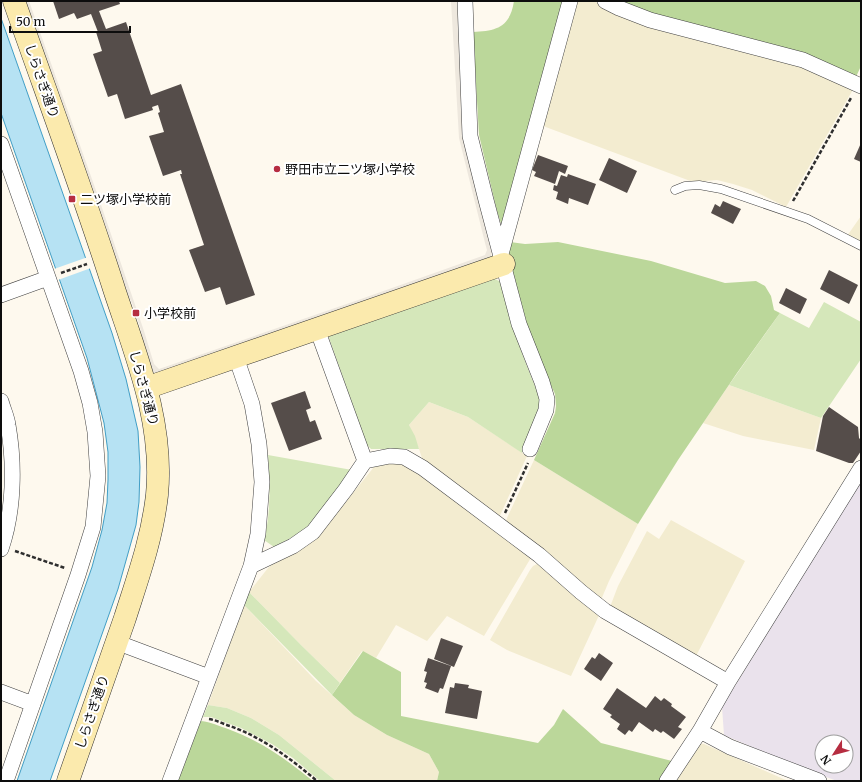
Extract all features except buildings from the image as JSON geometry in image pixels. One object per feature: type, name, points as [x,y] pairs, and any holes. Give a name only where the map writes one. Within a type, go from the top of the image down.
[{"type":"street","name":"しらさぎ通り","points":[[14,1],[104,257],[146,388],[154,418],[158,447],[157,492],[153,526],[143,563],[68,781]]},
{"type":"street","points":[[465,1],[470,136],[519,324],[542,382],[546,399],[546,410],[530,449]]},
{"type":"street","points":[[502,260],[570,1]]},
{"type":"street","points":[[605,1],[650,20],[803,60],[860,85]]},
{"type":"street","points":[[1,144],[52,276],[81,370],[90,403],[95,432],[98,476],[93,527],[6,781]]},
{"type":"street","points":[[146,388],[318,329],[502,260]]},
{"type":"street","points":[[1,295],[52,276]]},
{"type":"street","points":[[318,329],[365,461]]},
{"type":"street","points":[[170,781],[250,566],[258,534],[262,482],[259,444],[252,404],[236,357]]},
{"type":"street","points":[[1,401],[8,425],[12,470],[12,505],[1,548]]},
{"type":"street","points":[[250,566],[294,546],[313,532],[346,489],[365,461],[390,456],[404,457],[423,468],[539,555],[581,592],[605,610],[728,682]]},
{"type":"street","points":[[667,781],[700,731],[728,682],[861,468]]},
{"type":"street","points":[[116,642],[209,676]]},
{"type":"street","points":[[1,692],[33,704]]},
{"type":"street","points":[[700,731],[730,747],[819,781]]},
{"type":"lane","points":[[675,190],[685,186],[721,189],[808,219],[861,246]]},
{"type":"path","points":[[786,212],[860,85]]},
{"type":"path","points":[[52,276],[90,263]]},
{"type":"path","points":[[499,526],[531,457],[530,449]]},
{"type":"path","points":[[1,548],[71,571]]},
{"type":"path","points":[[193,719],[212,720],[242,731],[270,745],[296,763],[317,781]]},
{"type":"shaded area","points":[[22,1],[29,1],[99,199],[154,364],[159,369],[485,255],[487,250],[459,138],[451,1],[457,1],[465,137],[493,250],[489,261],[155,376],[150,371],[140,327],[132,303],[120,279]]},
{"type":"shaded area","points":[[575,1],[595,1],[602,5],[802,63],[855,86],[786,207],[752,190],[733,184],[717,180],[693,182],[543,126]]},
{"type":"shaded area","points":[[861,216],[861,243],[847,236]]},
{"type":"shaded area","points":[[729,385],[821,418],[814,450],[743,436],[703,423]]},
{"type":"shaded area","points":[[429,402],[468,417],[527,456],[498,520],[424,464],[409,425]]},
{"type":"shaded area","points":[[534,460],[638,524],[601,600],[505,526],[507,518]]},
{"type":"shaded area","points":[[387,464],[403,464],[411,467],[532,556],[484,636],[447,616],[427,641],[396,625],[376,658],[362,651],[340,683],[249,592],[268,568],[275,562],[307,546],[319,535],[374,467]]},
{"type":"shaded area","points":[[859,484],[861,485],[861,781],[837,781],[818,774],[854,774],[854,734],[814,734],[814,772],[724,735],[722,707]]},
{"type":"shaded area","points":[[671,520],[745,561],[695,658],[610,607],[618,586],[647,531],[659,539]]},
{"type":"shaded area","points":[[537,564],[543,564],[601,611],[571,676],[507,650],[490,640],[530,570]]},
{"type":"shaded area","points":[[244,605],[316,681],[354,715],[387,735],[429,754],[439,772],[437,781],[336,781],[279,735],[251,718],[227,708],[208,705]]},
{"type":"shaded area","points":[[701,744],[788,781],[674,781],[695,747]]},
{"type":"green space","points":[[514,1],[567,1],[504,233],[497,211],[479,135],[473,32],[495,29],[501,26],[509,17]]},
{"type":"green space","points":[[621,1],[861,1],[861,66],[855,79],[673,22]]},
{"type":"green space","points":[[510,242],[525,244],[558,242],[651,261],[725,283],[756,281],[765,286],[771,296],[774,310],[780,313],[678,460],[638,524],[534,460],[555,413],[555,394],[542,366],[528,328],[507,250]]},
{"type":"green space","points":[[489,276],[501,282],[518,342],[541,400],[541,408],[522,453],[468,417],[429,402],[409,425],[415,436],[419,449],[371,449],[367,445],[329,338],[332,331]]},
{"type":"green space","points":[[824,302],[861,322],[861,359],[821,418],[729,385],[780,313],[809,328]]},
{"type":"green space","points":[[268,455],[352,470],[309,525],[298,534],[274,547],[264,540],[268,519],[269,498]]},
{"type":"green space","points":[[249,592],[340,683],[332,695],[244,605]]},
{"type":"green space","points":[[363,651],[401,672],[401,716],[538,743],[554,725],[563,709],[601,743],[672,761],[659,781],[437,781],[439,772],[429,754],[387,735],[354,715],[332,695]]},
{"type":"green space","points":[[208,705],[227,708],[251,718],[279,735],[336,781],[320,781],[293,758],[272,744],[241,728],[211,717],[203,717]]},
{"type":"green space","points":[[201,721],[218,725],[252,739],[283,758],[313,781],[178,781]]},
{"type":"water","points":[[1,18],[112,333],[126,379],[138,431],[140,467],[139,502],[136,525],[118,589],[50,781],[17,781],[92,567],[102,530],[107,503],[108,452],[104,423],[87,358],[1,113]]},
{"type":"pier","points":[[88,257],[91,268],[58,280],[54,269]]},
{"type":"place","name":"野田市立二ツ塚小学校","points":[[277,169]]},
{"type":"place","name":"二ツ塚小学校前","points":[[72,199]]},
{"type":"place","name":"小学校前","points":[[136,313]]}]
